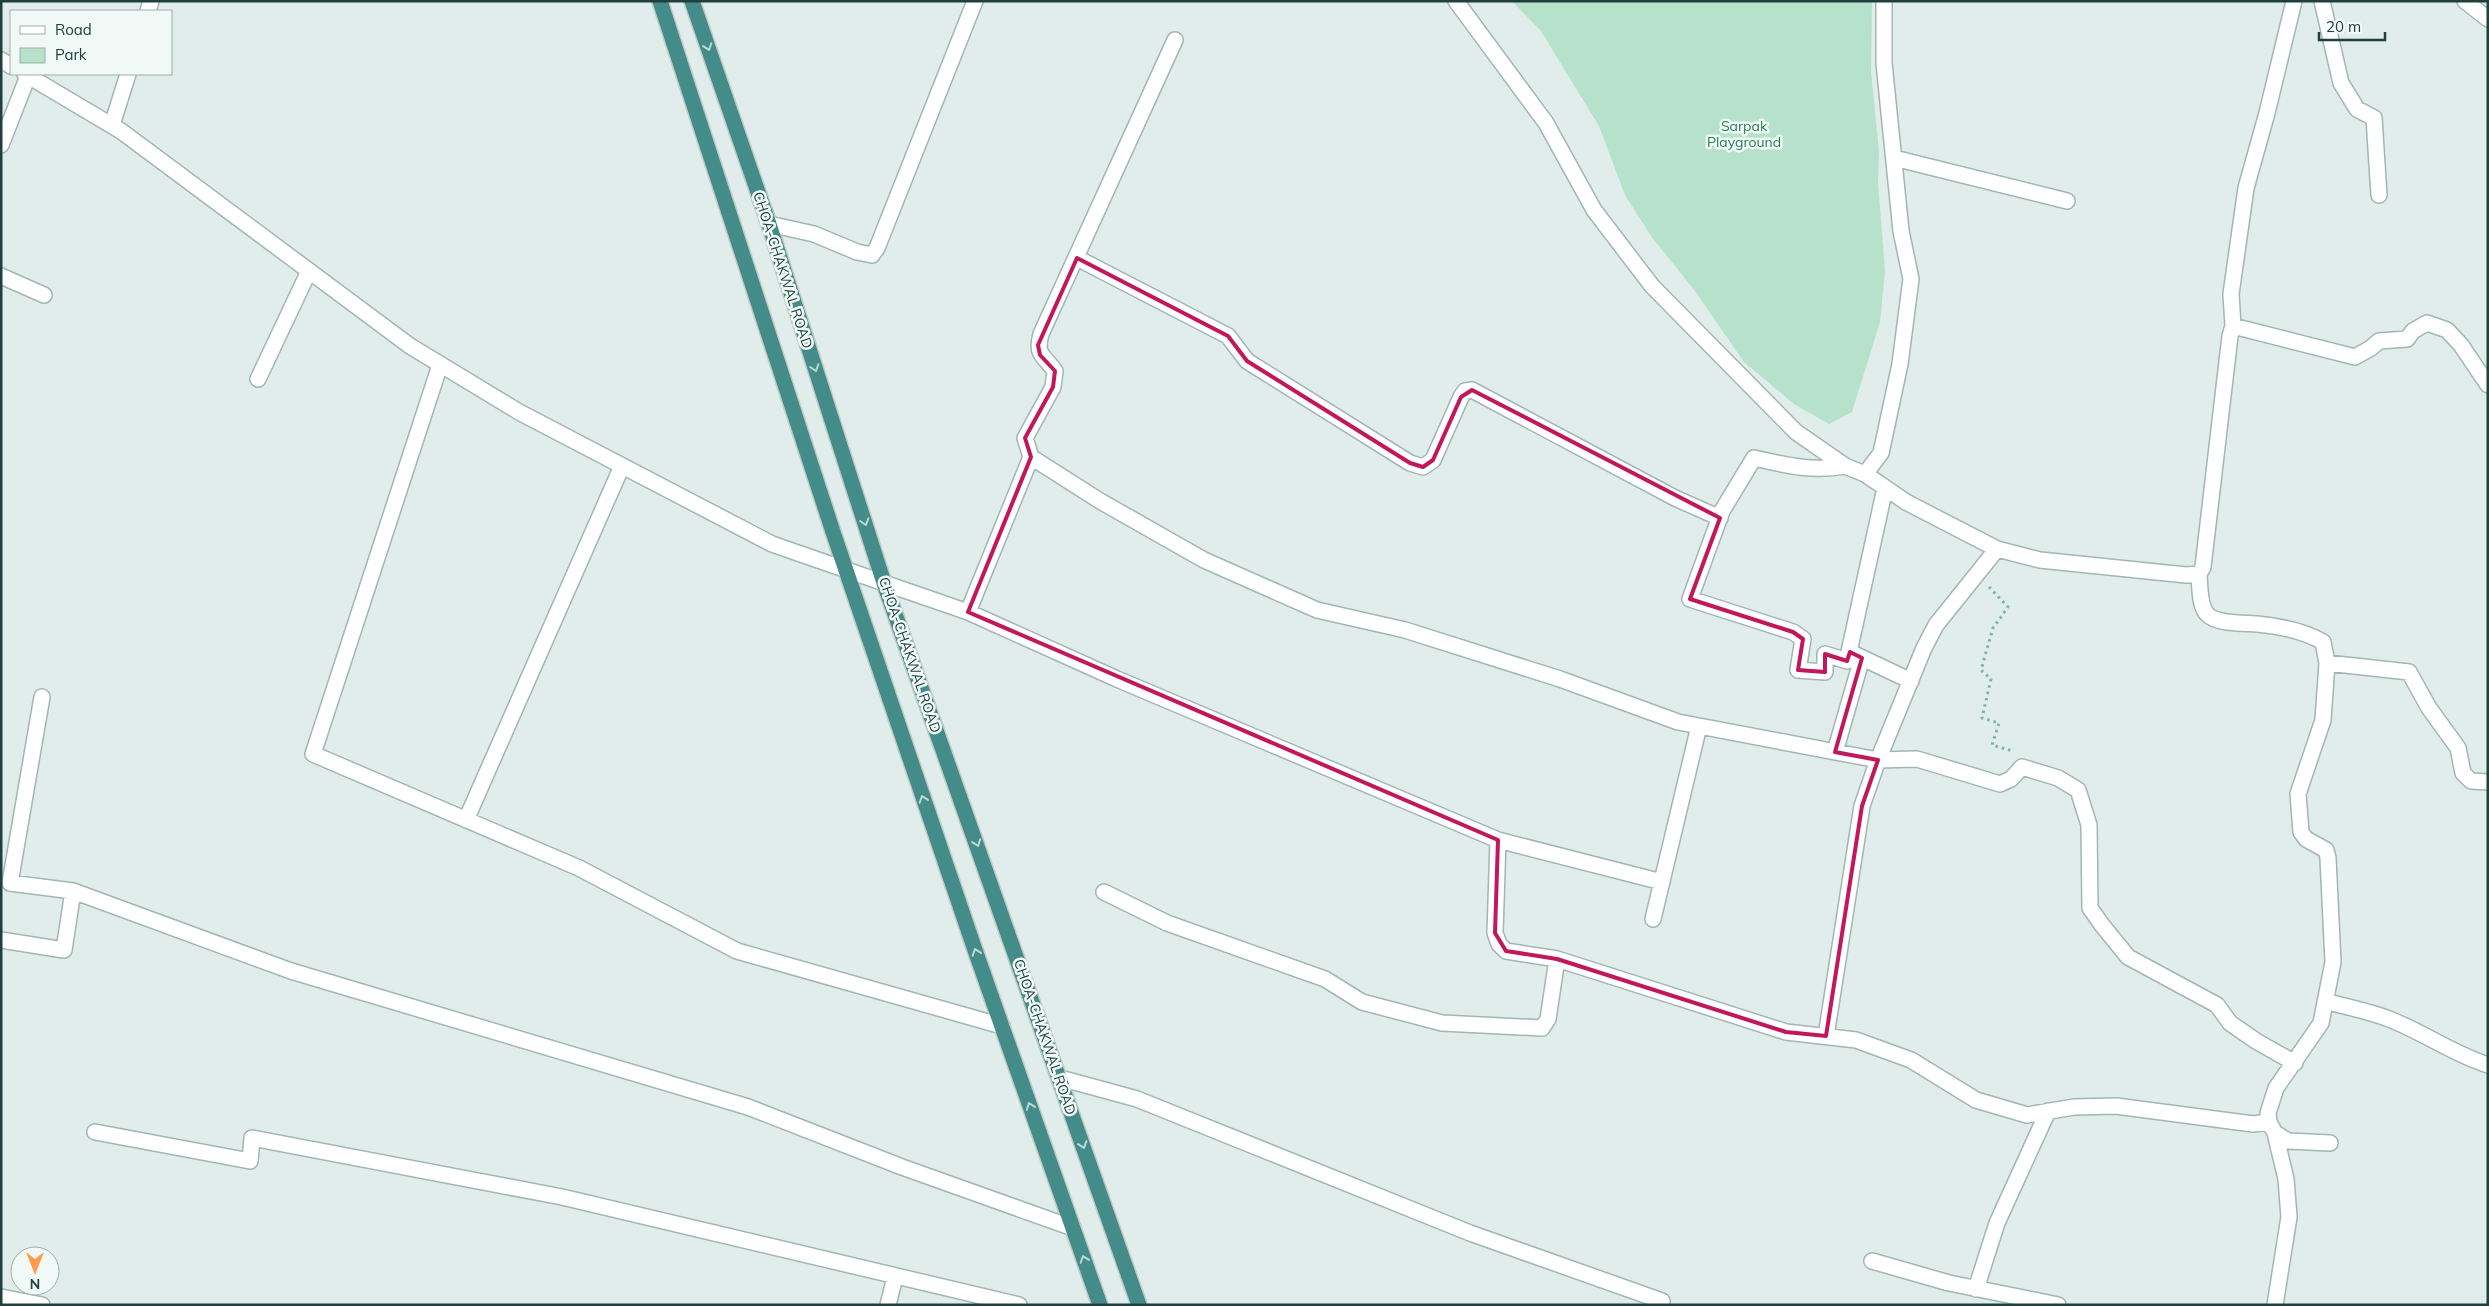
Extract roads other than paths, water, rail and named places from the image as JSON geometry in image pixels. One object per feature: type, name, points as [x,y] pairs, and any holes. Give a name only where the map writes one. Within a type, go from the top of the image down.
[{"type":"highway","points":[[660,1],[845,569],[1100,1305]]},
{"type":"highway","name":"CHOA-CHAKWAL ROAD","points":[[692,1],[769,224],[884,583],[1139,1305]]},
{"type":"street","points":[[769,224],[814,234],[857,252],[872,255],[877,248],[975,1]]},
{"type":"street","points":[[1456,1],[1546,123],[1594,210],[1652,286],[1796,432],[1845,466],[1865,474],[1906,502],[1997,550],[2040,560],[2186,575],[2199,574]]},
{"type":"street","points":[[1865,474],[1881,453],[1900,364],[1911,279],[1901,231],[1884,63],[1884,1]]},
{"type":"street","points":[[2275,1305],[2289,1217],[2286,1179],[2268,1113],[2276,1088],[2321,1023],[2333,962],[2328,858],[2326,850],[2306,839],[2301,832],[2298,794],[2323,720],[2327,663],[2323,642],[2309,634],[2216,619],[2208,616],[2203,608],[2199,574],[2203,566],[2230,336],[2233,326],[2231,294],[2246,188],[2267,113],[2294,1]]},
{"type":"street","points":[[2322,1],[2341,84],[2357,109],[2374,118],[2379,195]]},
{"type":"street","points":[[2465,1],[2488,19]]},
{"type":"street","points":[[968,612],[1031,457],[1025,438],[1054,386],[1055,371],[1040,355],[1038,345],[1041,334],[1175,40]]},
{"type":"street","points":[[1,145],[26,75],[112,125],[410,346],[440,365],[519,412],[772,544],[968,612],[1117,679],[1498,840],[1662,882]]},
{"type":"street","points":[[112,125],[128,75]]},
{"type":"street","points":[[1894,158],[2067,201]]},
{"type":"street","points":[[1077,258],[1228,336],[1247,361],[1410,463],[1423,467],[1433,460],[1461,397],[1465,391],[1472,390],[1675,498],[1720,518]]},
{"type":"street","points":[[258,379],[309,270]]},
{"type":"street","points":[[1,276],[44,295]]},
{"type":"street","points":[[2233,326],[2355,357],[2372,348],[2379,341],[2407,339],[2413,331],[2427,323],[2447,330],[2452,335],[2488,385]]},
{"type":"street","points":[[440,365],[313,754],[579,868],[737,951],[1002,1026]]},
{"type":"street","points":[[1031,457],[1100,501],[1204,560],[1316,610],[1405,630],[1560,679],[1678,722],[1878,760],[1917,759],[2000,784],[2011,779],[2022,767],[2058,778],[2078,790],[2089,825],[2090,908],[2128,957],[2216,1006],[2230,1023],[2256,1041],[2295,1063]]},
{"type":"street","points":[[1845,466],[1825,470],[1802,469],[1754,458],[1720,518],[1690,599],[1793,632],[1803,639],[1798,670],[1825,672],[1825,654],[1847,661],[1856,655]]},
{"type":"street","points":[[466,820],[622,466]]},
{"type":"street","points":[[1835,752],[1856,655],[1885,488]]},
{"type":"street","points":[[1826,1036],[1862,806],[1878,760],[1936,625],[1997,550]]},
{"type":"street","points":[[1856,655],[1911,681]]},
{"type":"street","points":[[2327,663],[2409,672],[2429,708],[2458,748],[2463,773],[2471,781],[2488,782]]},
{"type":"street","points":[[42,697],[10,883],[73,891],[291,971],[748,1107],[902,1167],[1073,1228]]},
{"type":"street","points":[[1653,919],[1699,726]]},
{"type":"street","points":[[1498,840],[1495,932],[1499,944],[1506,951],[1557,959],[1786,1032],[1856,1040],[1911,1060],[1976,1100],[2027,1115],[2074,1107],[2116,1106],[2253,1124],[2272,1128],[2288,1141],[2330,1143]]},
{"type":"street","points":[[1,940],[64,950],[73,891]]},
{"type":"street","points":[[1104,892],[1167,923],[1325,979],[1362,1002],[1442,1022],[1542,1028],[1548,1019],[1557,959]]},
{"type":"street","points":[[2325,1001],[2388,1018],[2425,1034],[2466,1058],[2488,1065]]},
{"type":"street","points":[[1060,1078],[1137,1099],[1470,1233],[1654,1301]]},
{"type":"street","points":[[1976,1288],[1997,1223],[2048,1112]]},
{"type":"street","points":[[95,1132],[250,1162],[252,1138],[562,1197],[1019,1305]]},
{"type":"street","points":[[1872,1261],[1976,1288],[1996,1299],[2058,1305]]},
{"type":"street","points":[[888,1305],[895,1277]]},
{"type":"street","points":[[1,1297],[42,1305]]},
{"type":"park label","name":"Sarpak Playground","points":[[1744,134]]}]
